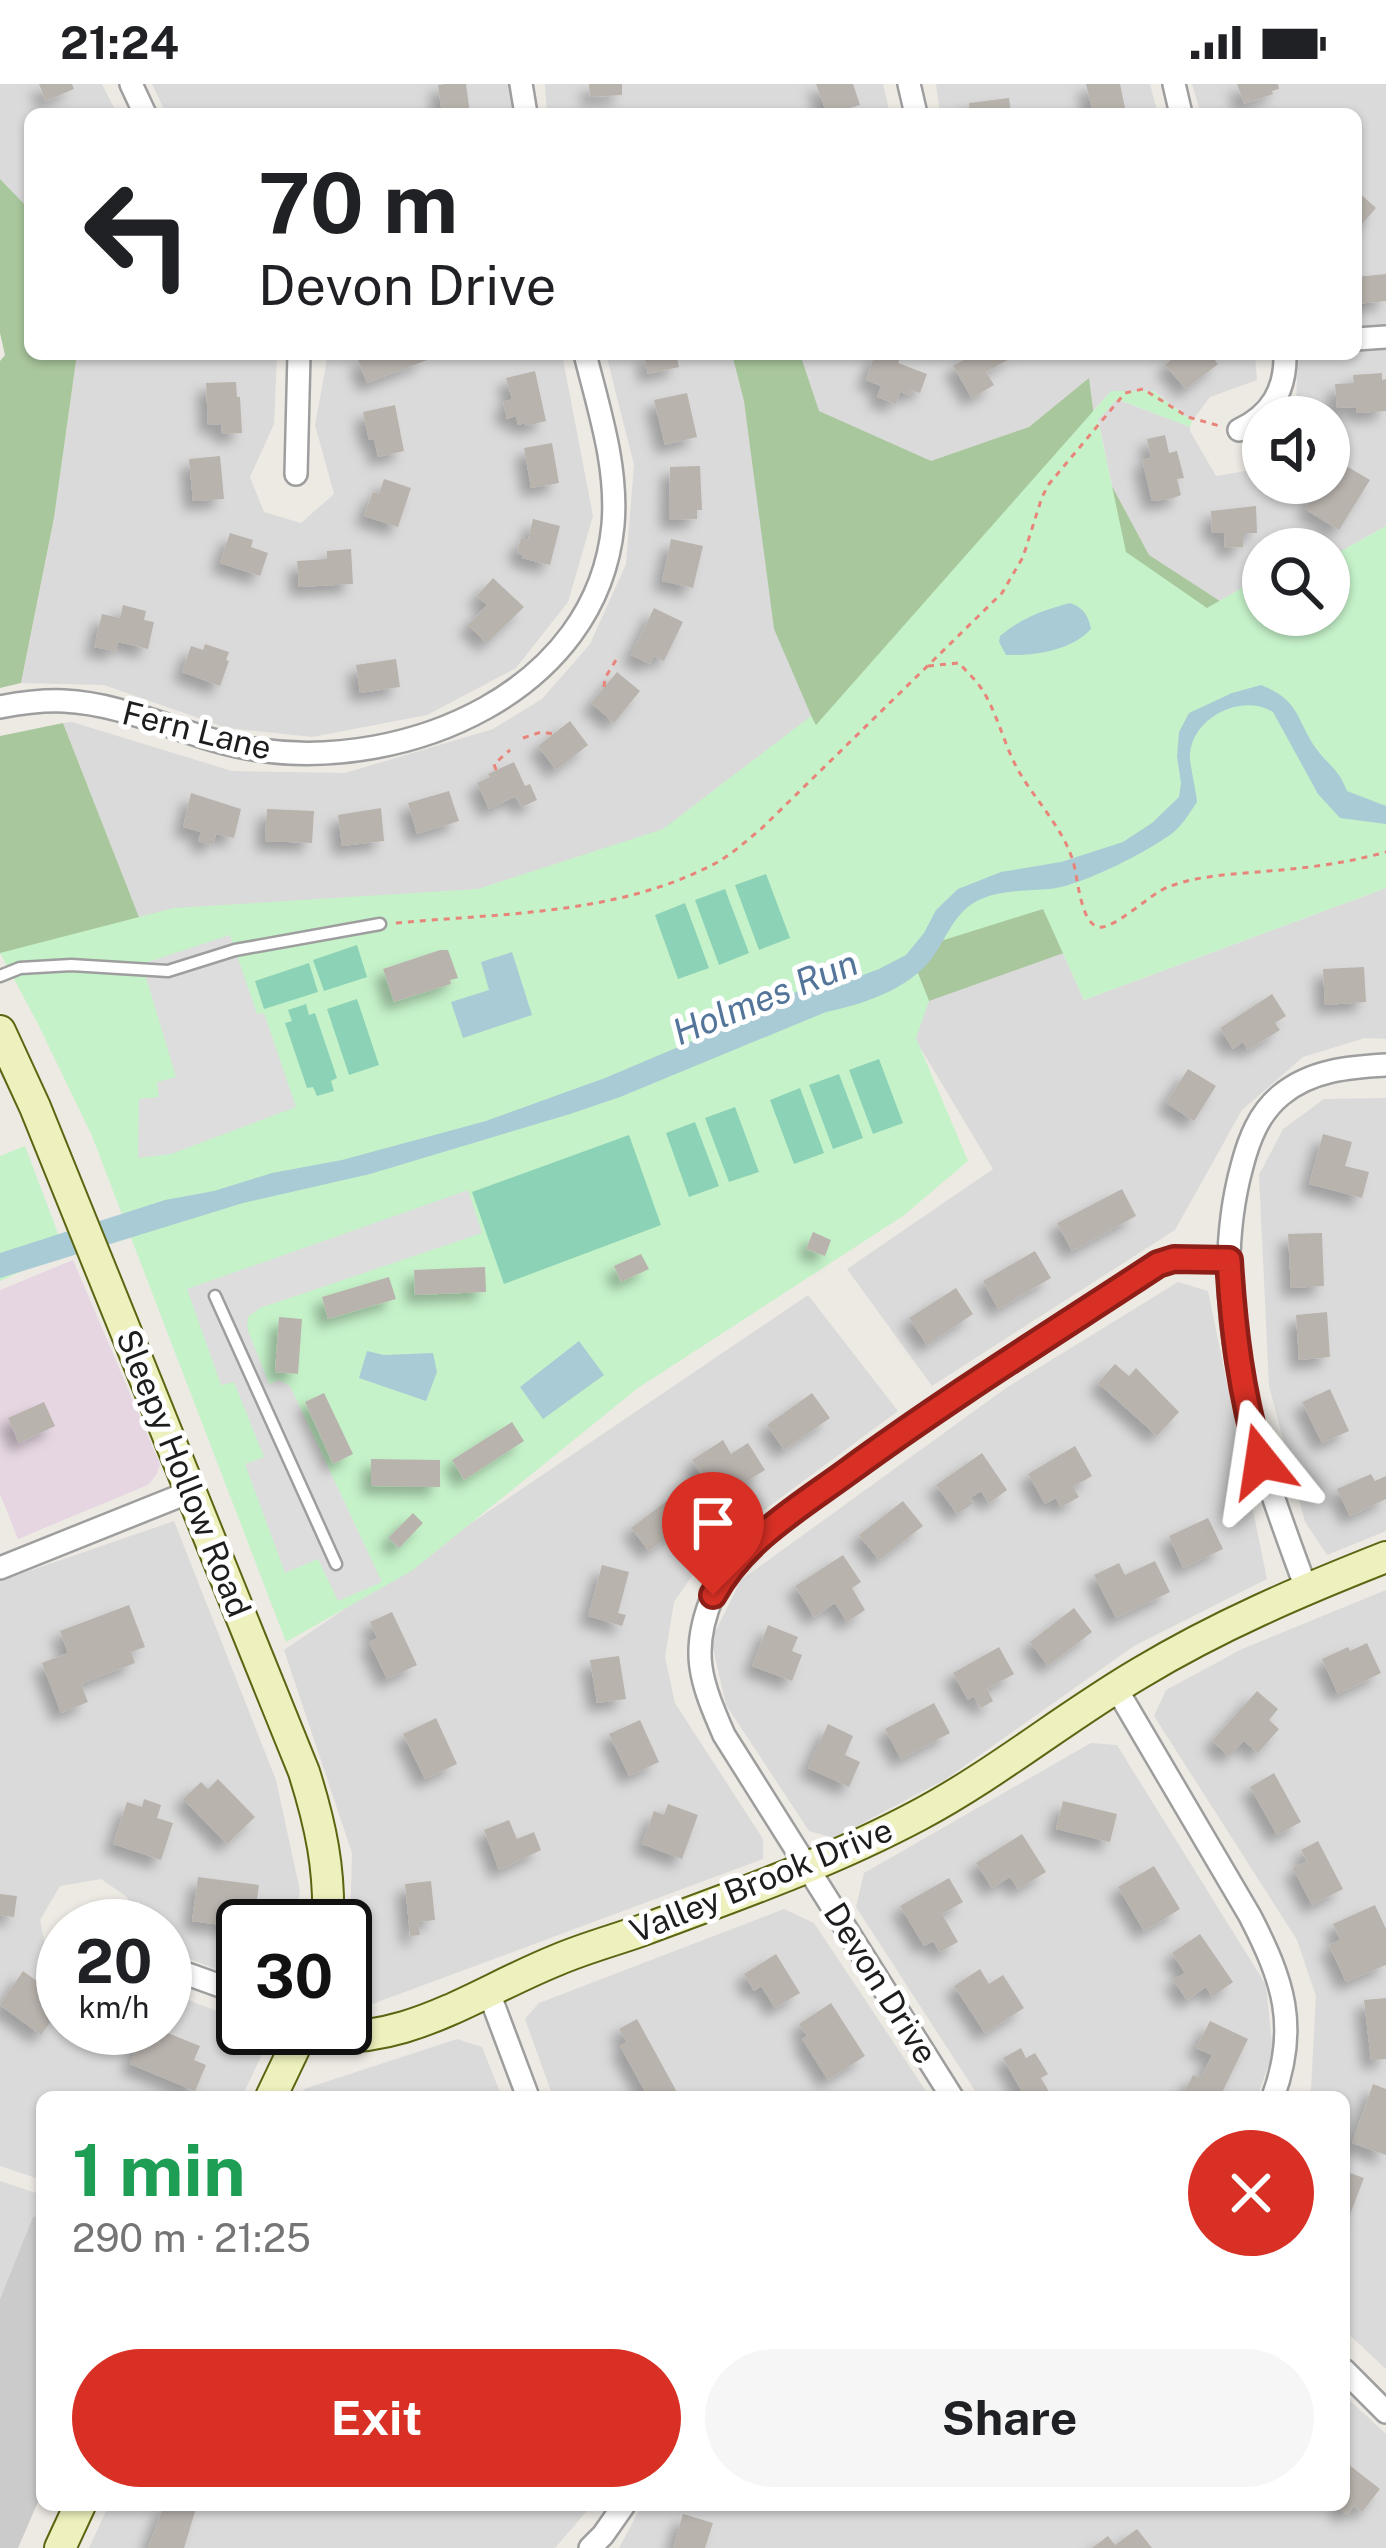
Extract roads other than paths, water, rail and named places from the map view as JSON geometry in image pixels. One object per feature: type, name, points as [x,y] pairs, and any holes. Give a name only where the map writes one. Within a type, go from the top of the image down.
[{"type":"street","points":[[296,474],[299,360]]},
{"type":"street","name":"Fern Lane","points":[[0,707],[48,701],[95,705],[218,742],[299,754],[382,746],[444,728],[481,711],[515,690],[562,648],[596,591],[606,561],[614,493],[586,360]]},
{"type":"street","points":[[1239,430],[1254,423],[1276,400],[1285,360]]},
{"type":"street","name":"Sleepy Hollow Road","points":[[0,1031],[25,1082],[304,1772],[321,1825],[328,1899]]},
{"type":"street","points":[[1306,1588],[1247,1411],[1234,1340],[1229,1232],[1235,1192],[1253,1131],[1265,1111],[1296,1084],[1349,1066],[1386,1065]]},
{"type":"street","name":"Devon Drive","points":[[948,2091],[724,1735],[703,1687],[700,1644],[713,1595],[751,1545],[901,1432],[1158,1264],[1174,1259],[1229,1260]]},
{"type":"street","points":[[0,1568],[192,1491]]},
{"type":"street","name":"Valley Brook Drive","points":[[372,2036],[432,2018],[564,1957],[807,1869],[922,1814],[1116,1688],[1213,1633],[1306,1588],[1386,1557]]},
{"type":"street","points":[[1116,1688],[1250,1916],[1281,1983],[1287,2048],[1275,2091]]},
{"type":"street","points":[[489,1993],[527,2091]]},
{"type":"street","points":[[275,2091],[292,2055]]},
{"type":"street","points":[[1350,2376],[1386,2412]]},
{"type":"street","points":[[60,2548],[77,2511]]},
{"type":"street","points":[[590,2548],[619,2511]]},
{"type":"lane","points":[[0,976],[20,968],[71,964],[168,971],[235,950],[380,925]]},
{"type":"lane","points":[[215,1296],[336,1564]]},
{"type":"water","points":[[1070,603],[1088,620],[1091,629],[1083,636],[1051,651],[1006,655],[1000,636],[1033,615]]},
{"type":"water","points":[[1261,685],[1291,705],[1347,791],[1386,806],[1386,824],[1340,818],[1318,794],[1273,712],[1248,705],[1235,707],[1210,719],[1193,740],[1190,757],[1197,802],[1175,831],[1078,882],[977,901],[956,919],[922,969],[884,994],[826,1012],[570,1114],[370,1174],[243,1203],[0,1278],[0,1253],[165,1200],[486,1121],[605,1078],[747,1018],[813,983],[850,980],[879,969],[906,955],[936,910],[958,889],[1001,872],[1061,862],[1123,842],[1152,823],[1179,797],[1179,732],[1189,713]]},
{"type":"water","points":[[512,952],[532,1015],[463,1038],[451,1002],[489,990],[481,962]]},
{"type":"water","points":[[579,1341],[604,1375],[543,1419],[520,1387]]},
{"type":"water","points":[[367,1351],[433,1353],[437,1372],[426,1401],[359,1378]]},
{"type":"water label","name":"Holmes Run","points":[[765,997]]}]
